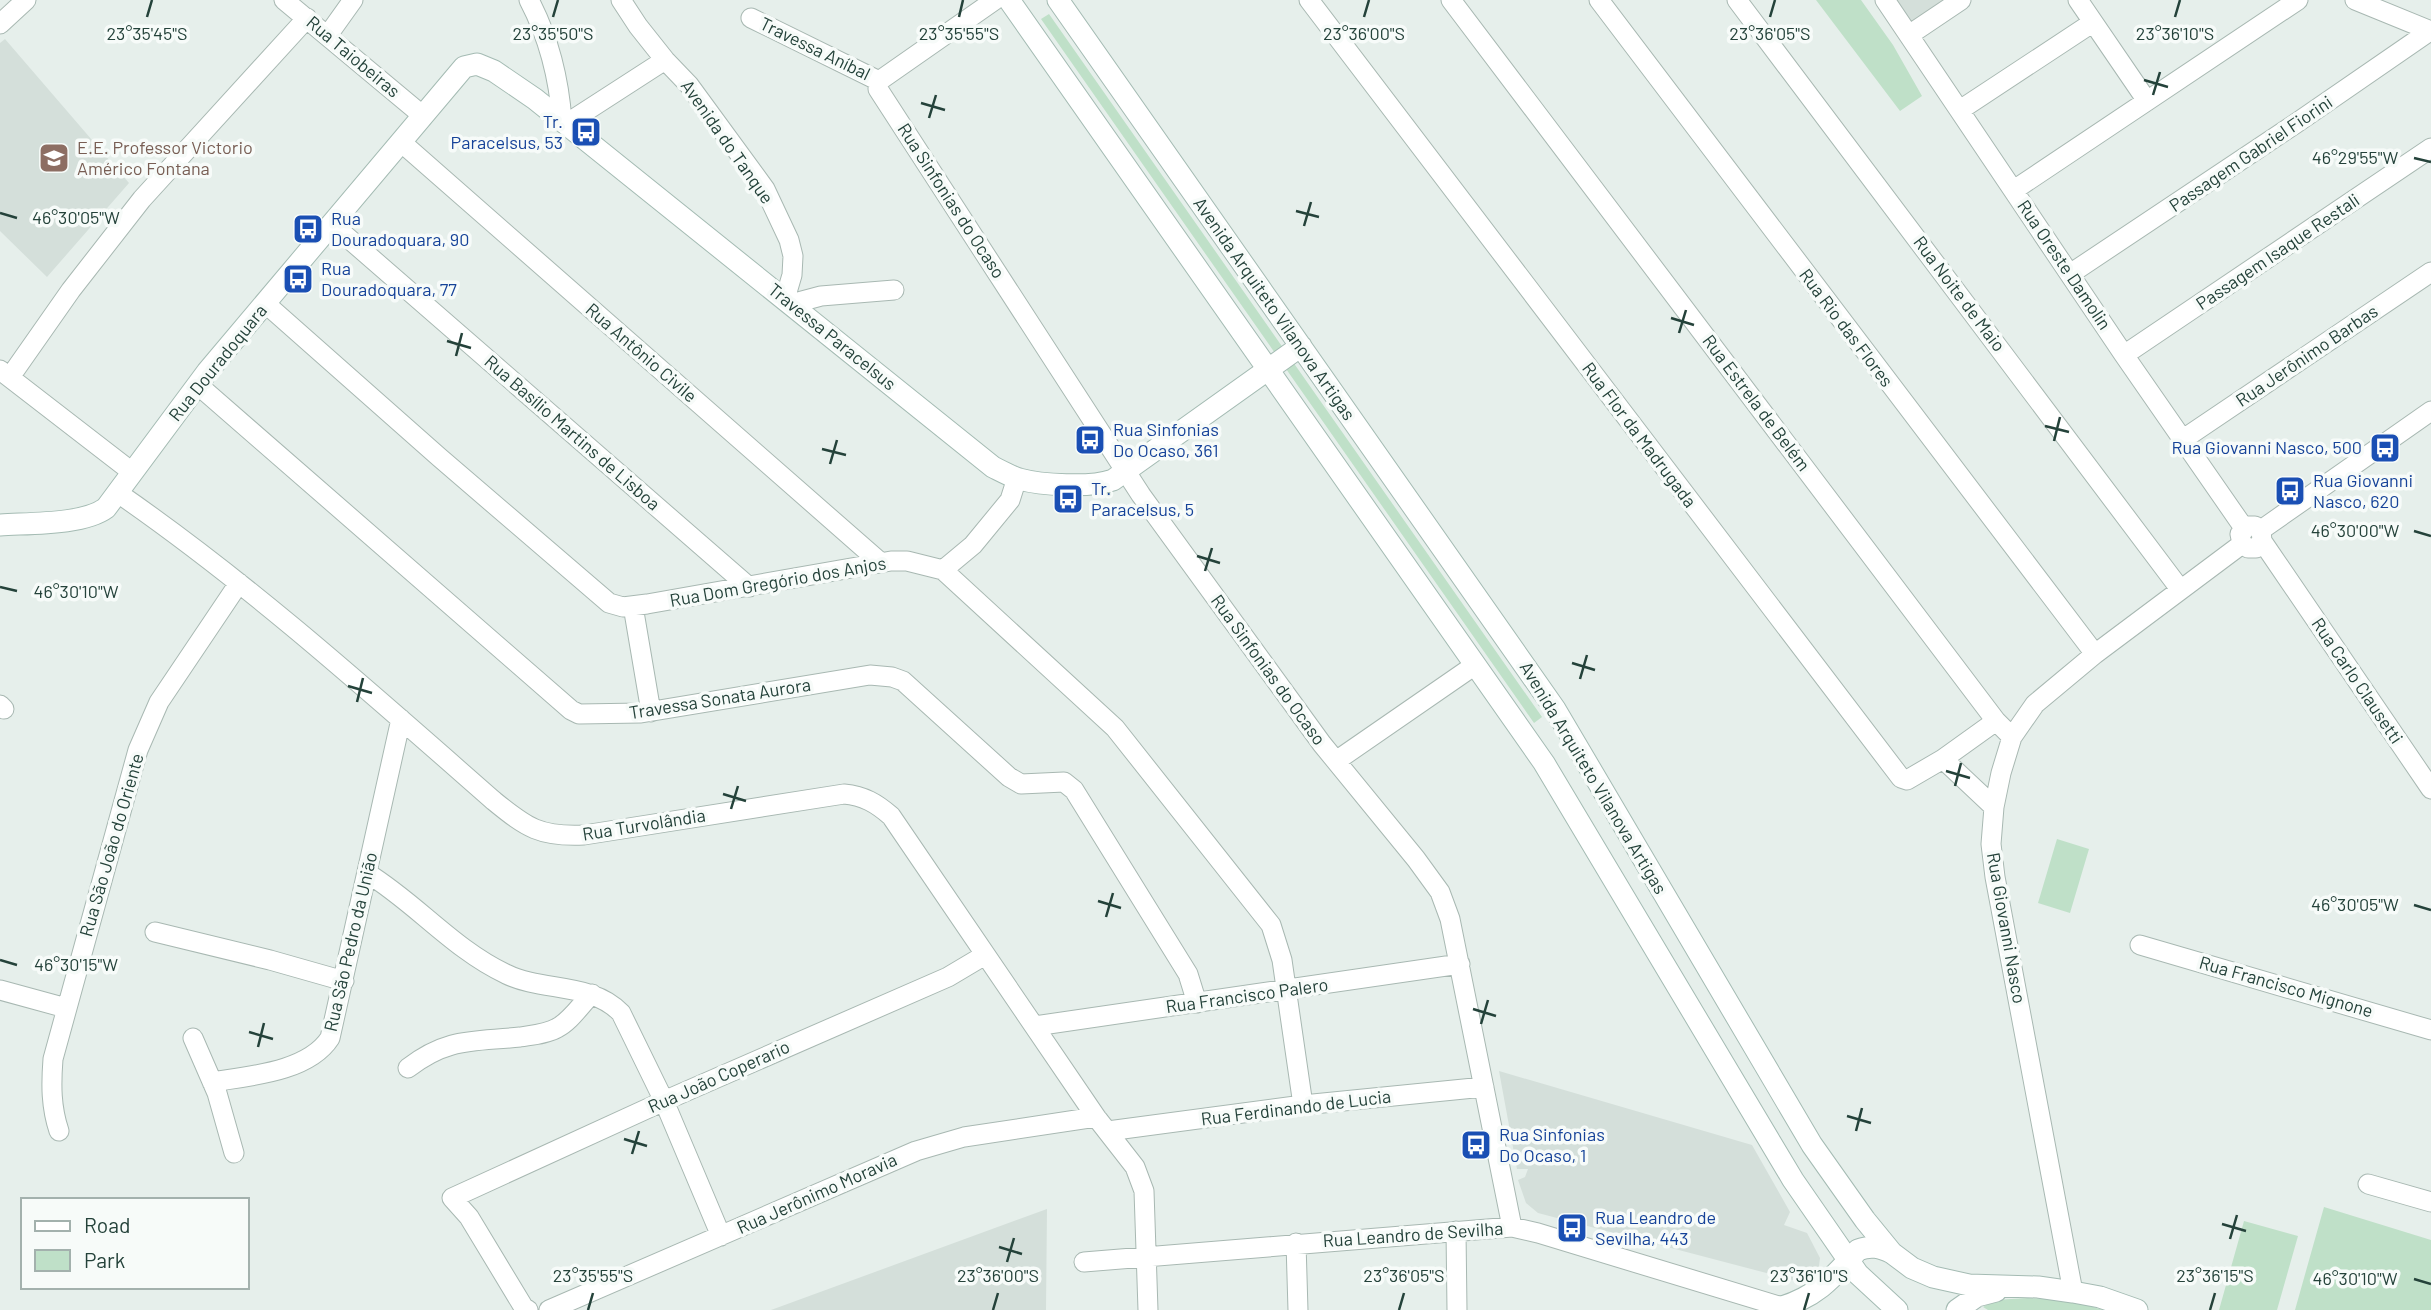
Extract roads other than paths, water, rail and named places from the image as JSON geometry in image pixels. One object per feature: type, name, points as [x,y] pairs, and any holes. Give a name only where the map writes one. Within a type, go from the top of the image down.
[{"type":"main road","name":"Avenida Arquiteto Vilanova Artigas","points":[[1009,0],[1544,763],[1793,1180],[1858,1274],[1897,1310]]},
{"type":"main road","name":"Avenida Arquiteto Vilanova Artigas","points":[[1058,0],[1555,709],[1812,1145],[1848,1198],[1892,1253],[1912,1268],[1933,1277],[1969,1285],[2038,1287],[2073,1292],[2137,1310]]},
{"type":"main road","name":"Rua Douradoquara","points":[[0,525],[66,520],[99,513],[118,493],[198,384],[464,67],[477,64],[494,71],[564,123]]},
{"type":"main road","name":"Travessa Paracelsus","points":[[564,123],[993,467],[1017,478],[1037,482],[1097,484],[1113,480],[1301,346]]},
{"type":"main road","points":[[1786,1309],[1816,1293],[1858,1250],[1879,1247],[1892,1253]]},
{"type":"main road","points":[[1957,1310],[1977,1296],[2008,1287]]},
{"type":"street","points":[[0,24],[26,0]]},
{"type":"street","name":"Rua Taiobeiras","points":[[284,0],[422,115]]},
{"type":"street","points":[[328,35],[353,0]]},
{"type":"street","points":[[529,0],[544,35],[558,82],[564,123],[665,60]]},
{"type":"street","name":"Avenida do Tanque","points":[[621,0],[765,189],[789,240],[793,256],[788,302]]},
{"type":"street","points":[[879,81],[995,0]]},
{"type":"street","name":"Rua Flor da Madrugada","points":[[1309,0],[1901,778],[1907,780],[1942,760],[1996,721]]},
{"type":"street","name":"Rua Estrela de Belém","points":[[1451,0],[1996,721],[2012,737]]},
{"type":"street","name":"Rua Rio das Flores","points":[[1599,0],[2095,654]]},
{"type":"street","name":"Rua Noite de Maio","points":[[1737,0],[2180,589]]},
{"type":"street","name":"Rua Oreste Damolin","points":[[1885,0],[2124,355],[2252,538]]},
{"type":"street","points":[[1909,35],[1961,0]]},
{"type":"street","points":[[2078,0],[2147,101]]},
{"type":"street","points":[[2014,190],[2298,0]]},
{"type":"street","points":[[2355,0],[2430,31]]},
{"type":"street","points":[[132,472],[5,374],[142,200],[307,18]]},
{"type":"street","name":"Travessa Aníbal","points":[[751,18],[879,81]]},
{"type":"street","points":[[1960,110],[2092,23]]},
{"type":"street","name":"Passagem Gabriel Fiorini","points":[[2070,274],[2430,31]]},
{"type":"street","name":"Rua Sinfonias do Ocaso","points":[[879,81],[878,89],[1141,495],[1336,761],[1440,892],[1450,919],[1460,964],[1512,1227]]},
{"type":"street","name":"Rua Antônio Civile","points":[[401,142],[881,563]]},
{"type":"street","name":"Passagem Isaque Restali","points":[[2124,355],[2431,148]]},
{"type":"street","name":"Rua Basílio Martins de Lisboa","points":[[332,224],[749,587]]},
{"type":"street","name":"Rua Jerônimo Barbas","points":[[2182,440],[2431,272]]},
{"type":"street","points":[[788,302],[821,296],[894,290]]},
{"type":"street","name":"Rua Dom Gregório dos Anjos","points":[[266,304],[599,596],[616,606],[633,606],[881,563],[907,561],[943,570],[1115,728],[1271,925],[1278,940],[1287,990],[1303,1105]]},
{"type":"street","name":"Travessa Sonata Aurora","points":[[198,384],[571,710],[586,715],[651,712],[870,675],[902,681],[1009,777],[1021,784],[1064,782],[1074,790],[1188,974],[1197,1003]]},
{"type":"street","name":"Rua Giovanni Nasco","points":[[2073,1292],[1991,844],[1994,807],[2012,737],[2035,704],[2095,654],[2180,589],[2431,411]]},
{"type":"street","points":[[943,570],[973,545],[1010,500],[1017,478]]},
{"type":"street","name":"Rua Turvolândia","points":[[118,493],[172,530],[239,583],[516,820],[539,832],[562,836],[584,835],[844,794],[861,796],[877,804],[891,816],[1102,1124],[1135,1167],[1144,1191],[1148,1256]]},
{"type":"street","name":"Rua Carlo Clausetti","points":[[2252,538],[2284,573],[2431,789]]},
{"type":"street","name":"Rua São João do Oriente","points":[[60,1132],[53,1114],[53,1059],[138,750],[159,702],[239,583]]},
{"type":"street","points":[[633,606],[651,712]]},
{"type":"street","points":[[1336,761],[1475,665]]},
{"type":"street","name":"Rua São Pedro da União","points":[[212,1082],[268,1073],[304,1060],[324,1048],[334,1027],[401,719]]},
{"type":"street","points":[[1942,760],[1994,807]]},
{"type":"street","points":[[367,873],[386,885],[447,937],[501,972],[523,981],[592,994],[621,1013],[664,1101],[721,1236]]},
{"type":"street","points":[[155,932],[344,981]]},
{"type":"street","name":"Rua Francisco Mignone","points":[[2140,945],[2431,1030]]},
{"type":"street","name":"Rua João Coperario","points":[[528,1310],[524,1308],[469,1217],[452,1198],[948,976],[985,955]]},
{"type":"street","name":"Rua Francisco Palero","points":[[1035,1026],[1460,964]]},
{"type":"street","points":[[0,990],[66,1008]]},
{"type":"street","points":[[408,1068],[444,1046],[463,1041],[529,1035],[558,1028],[592,994]]},
{"type":"street","points":[[193,1038],[226,1120],[234,1153]]},
{"type":"street","name":"Rua Ferdinando de Lucia","points":[[1102,1124],[1484,1087]]},
{"type":"street","name":"Rua Jerônimo Moravia","points":[[549,1310],[916,1150],[964,1136],[1102,1124]]},
{"type":"street","points":[[2368,1184],[2431,1202]]},
{"type":"street","name":"Rua Leandro de Sevilha","points":[[1084,1262],[1512,1227],[1786,1309]]},
{"type":"street","points":[[1456,1231],[1457,1310]]},
{"type":"street","points":[[1296,1243],[1298,1310]]},
{"type":"street","points":[[1148,1256],[1148,1310]]},
{"type":"place","name":"Tr. Paracelsus, 53","points":[[586,132]]},
{"type":"place","name":"E.E. Professor Victorio Américo Fontana","points":[[54,158]]},
{"type":"place","name":"Rua Douradoquara, 90","points":[[308,229]]},
{"type":"place","name":"Rua Douradoquara, 77","points":[[298,279]]},
{"type":"place","name":"Rua Sinfonias Do Ocaso, 361","points":[[1090,440]]},
{"type":"place","name":"Rua Giovanni Nasco, 500","points":[[2385,448]]},
{"type":"place","name":"Rua Giovanni Nasco, 620","points":[[2290,491]]},
{"type":"place","name":"Tr. Paracelsus, 5","points":[[1068,499]]},
{"type":"place","name":"Rua Sinfonias Do Ocaso, 1","points":[[1476,1145]]},
{"type":"place","name":"Rua Leandro de Sevilha, 443","points":[[1572,1228]]}]
